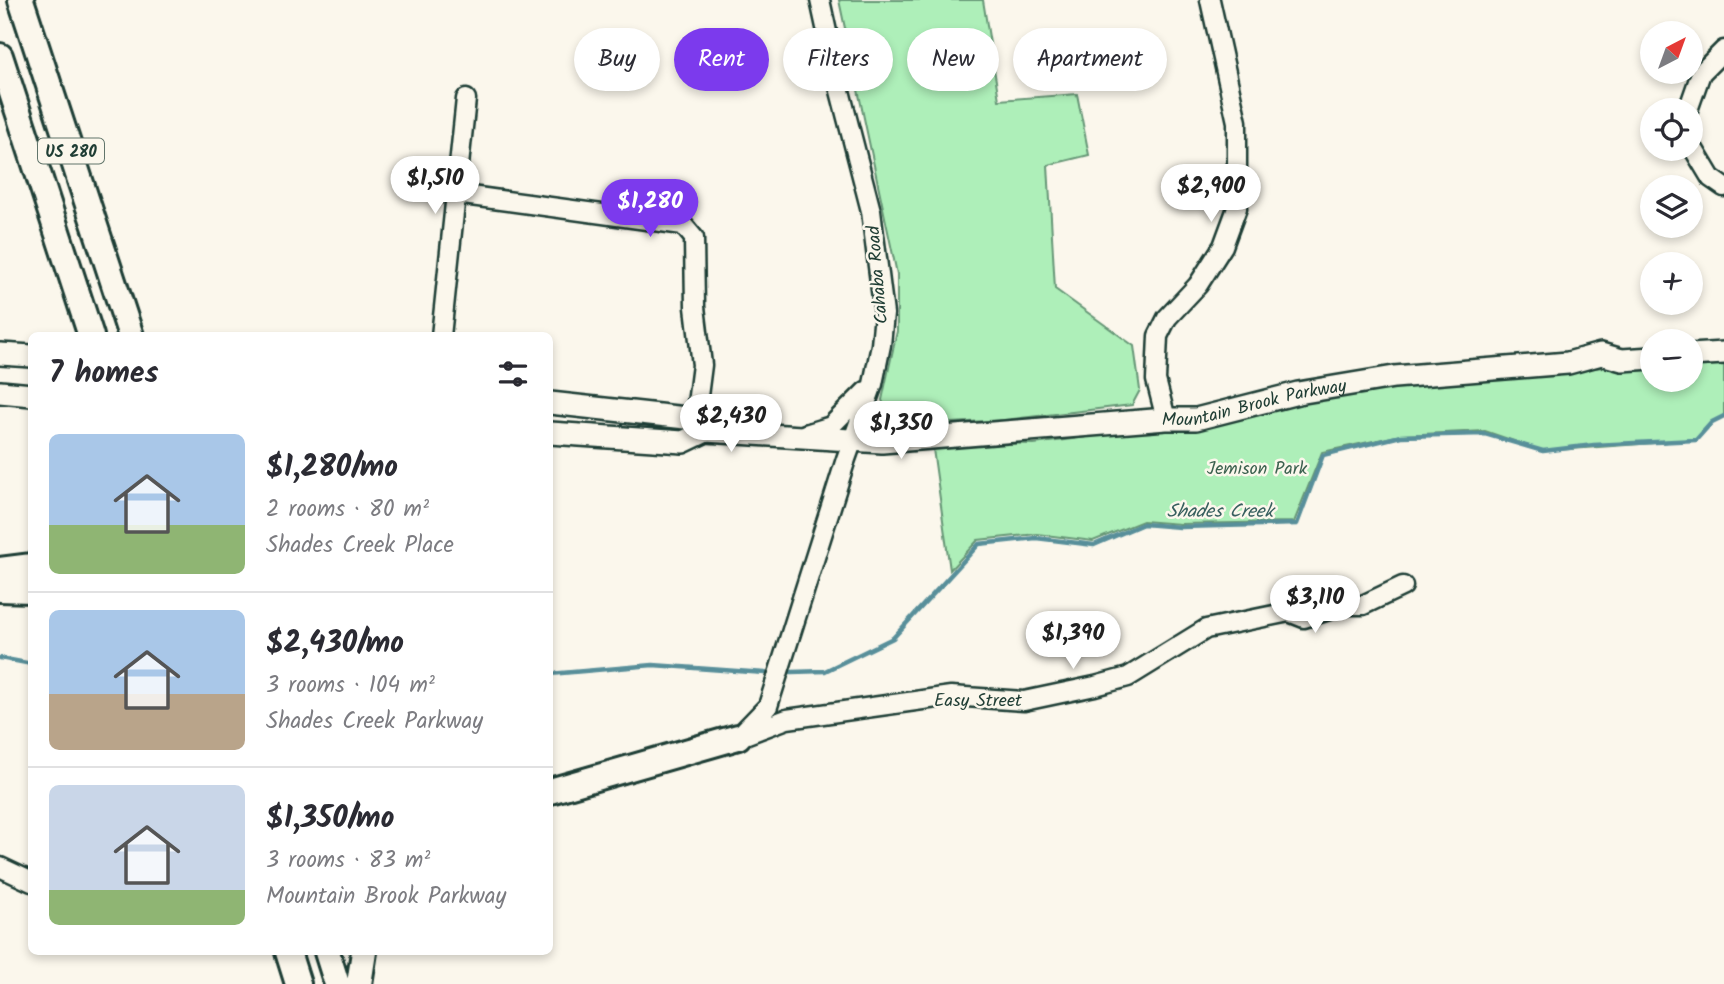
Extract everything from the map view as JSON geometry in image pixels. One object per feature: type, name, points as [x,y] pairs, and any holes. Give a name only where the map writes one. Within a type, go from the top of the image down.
[{"type":"highway","name":"US 280","points":[[21,0],[130,332]]},
{"type":"highway","points":[[1,58],[18,110],[18,162],[71,302],[89,332]]},
{"type":"highway","points":[[71,302],[74,332]]},
{"type":"highway","points":[[1,583],[28,568]]},
{"type":"highway","points":[[1,583],[28,589]]},
{"type":"highway","points":[[553,789],[738,737]]},
{"type":"highway","points":[[289,955],[298,984]]},
{"type":"highway","points":[[328,955],[337,984]]},
{"type":"highway","points":[[359,984],[363,955]]},
{"type":"main road","points":[[1703,354],[1724,353]]},
{"type":"main road","points":[[0,354],[28,356]]},
{"type":"main road","name":"Mountain Brook Parkway","points":[[553,403],[797,437],[882,442],[1166,419],[1196,419],[1298,393],[1394,377],[1568,363],[1601,354],[1622,360],[1640,359]]},
{"type":"main road","points":[[0,392],[28,394]]},
{"type":"main road","points":[[553,433],[683,442],[700,425]]},
{"type":"street","name":"Cahaba Road","points":[[738,737],[768,706],[873,384],[881,345],[884,314],[871,211],[820,0]]},
{"type":"street","points":[[1166,419],[1156,380],[1158,336],[1167,318],[1198,285],[1223,246],[1237,208],[1237,122],[1210,0]]},
{"type":"street","points":[[1691,98],[1701,73],[1724,50]]},
{"type":"street","points":[[441,332],[466,99]]},
{"type":"street","points":[[1701,161],[1711,178],[1724,187]]},
{"type":"street","points":[[456,194],[682,225],[694,238],[695,307],[702,365],[700,425]]},
{"type":"street","points":[[797,437],[831,426],[873,384]]},
{"type":"street","name":"Easy Street","points":[[738,737],[787,719],[814,715],[951,696],[1024,701],[1095,686],[1128,677],[1206,629],[1289,612],[1307,599],[1342,605],[1363,605],[1403,586]]},
{"type":"street","points":[[0,867],[28,880]]},
{"type":"green space","points":[[839,0],[983,0],[987,28],[907,28],[907,91],[998,91],[999,100],[1077,94],[1089,155],[1048,165],[1055,289],[1134,346],[1140,390],[1132,405],[1004,420],[933,424],[906,424],[888,415],[882,400],[897,331],[897,274],[858,91],[893,91],[893,28],[845,28]]},
{"type":"green space","name":"Jemison Park","points":[[1724,359],[1724,416],[1712,422],[1696,440],[1543,451],[1485,431],[1401,435],[1322,452],[1294,522],[1180,524],[1143,521],[1093,541],[1037,534],[978,540],[950,570],[932,442],[1034,444],[1201,422],[1407,384],[1640,364],[1640,392],[1703,392],[1703,360]]},
{"type":"waterway","name":"Shades Creek","points":[[791,672],[825,671],[893,638],[979,544],[1036,538],[1094,545],[1143,524],[1180,527],[1297,524],[1323,455],[1401,436],[1485,434],[1543,451],[1594,445],[1696,440],[1712,422],[1724,416]]},
{"type":"waterway","name":"Shades Creek","points":[[0,658],[28,663]]},
{"type":"waterway","name":"Shades Creek","points":[[553,674],[653,665],[765,673]]}]
